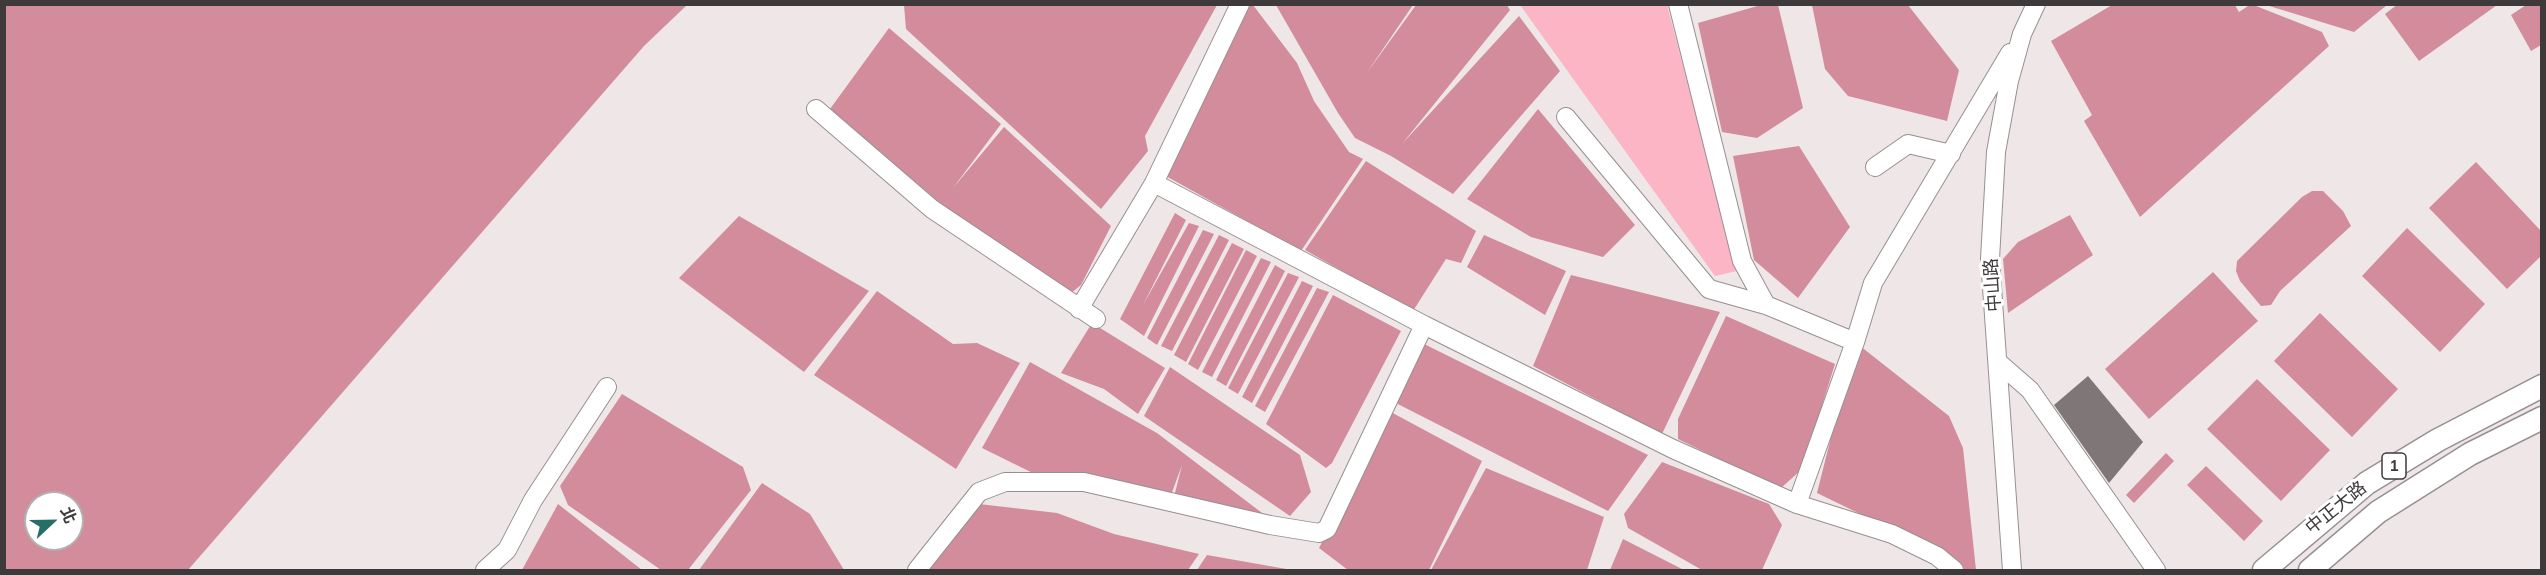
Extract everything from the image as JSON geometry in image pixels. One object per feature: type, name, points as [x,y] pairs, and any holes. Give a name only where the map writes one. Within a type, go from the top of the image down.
[{"type":"main road","name":"中正大路","points":[[2264,570],[2367,483],[2438,440],[2541,386]]},
{"type":"main road","name":"中正大路","points":[[2310,570],[2378,512],[2470,454],[2541,418]]},
{"type":"street","points":[[1079,309],[1154,183],[1240,4]]},
{"type":"street","points":[[1678,4],[1742,261],[1766,305]]},
{"type":"street","name":"中山路","points":[[2012,570],[1990,259],[1996,152],[2009,81],[2022,34],[2036,4]]},
{"type":"street","points":[[1797,504],[1855,342],[1873,283],[2022,34]]},
{"type":"street","points":[[816,109],[932,209],[1096,319]]},
{"type":"street","points":[[1566,117],[1709,289],[1766,305],[1855,342]]},
{"type":"street","points":[[1875,167],[1908,144],[1951,154]]},
{"type":"street","points":[[1154,183],[1424,325],[1673,449],[1797,504],[1892,534],[1937,556],[1954,570]]},
{"type":"street","points":[[917,570],[979,492],[1005,482],[1084,482],[1270,525],[1319,533],[1327,529],[1424,325]]},
{"type":"street","points":[[1999,363],[2030,390],[2156,570]]},
{"type":"street","points":[[484,570],[507,550],[533,500],[607,387]]},
{"type":"shaded area","points":[[2251,4],[2322,32],[2329,46],[2140,217],[2084,121],[2092,115],[2051,41],[2112,5],[2235,5],[2239,12]]},
{"type":"shaded area","points":[[2386,4],[2387,5],[2354,32],[2266,5]]},
{"type":"shaded area","points":[[2398,4],[2497,5],[2419,61],[2385,14]]},
{"type":"shaded area","points":[[4,5],[687,5],[644,46],[188,570],[5,570]]},
{"type":"shaded area","points":[[904,5],[1217,5],[1145,136],[1148,151],[1101,209],[906,29]]},
{"type":"shaded area","points":[[1245,5],[1253,5],[1297,63],[1314,101],[1349,152],[1363,159],[1301,251],[1155,170]]},
{"type":"shaded area","points":[[1276,5],[1413,5],[1366,74],[1416,5],[1507,5],[1510,10],[1402,144],[1519,16],[1560,71],[1453,194],[1391,156],[1355,138],[1338,113]]},
{"type":"shaded area","points":[[1520,5],[1667,5],[1737,271],[1715,276]]},
{"type":"shaded area","points":[[1761,5],[1778,5],[1803,108],[1757,138],[1722,132],[1698,23]]},
{"type":"shaded area","points":[[1812,5],[1908,5],[1959,70],[1947,121],[1848,96],[1825,69]]},
{"type":"shaded area","points":[[2526,5],[2541,5],[2541,45],[2531,51],[2511,15]]},
{"type":"shaded area","points":[[889,28],[1001,124],[953,188],[1004,127],[1111,226],[1081,285],[1065,298],[941,204],[830,109]]},
{"type":"shaded area","points":[[1538,109],[1635,225],[1603,257],[1531,237],[1467,199]]},
{"type":"shaded area","points":[[1799,146],[1850,227],[1798,298],[1754,260],[1733,156]]},
{"type":"shaded area","points":[[1366,161],[1476,231],[1461,263],[1446,259],[1413,311],[1305,250]]},
{"type":"shaded area","points":[[2476,162],[2541,231],[2541,256],[2507,289],[2429,208]]},
{"type":"shaded area","points":[[2312,191],[2323,191],[2343,211],[2351,226],[2280,291],[2271,305],[2261,306],[2240,281],[2236,271],[2237,261],[2302,197]]},
{"type":"shaded area","points":[[1175,213],[1186,220],[1143,305],[1189,223],[1199,226],[1144,336],[1120,319]]},
{"type":"shaded area","points":[[2070,215],[2093,255],[2008,313],[2003,259],[2018,242]]},
{"type":"shaded area","points":[[739,216],[869,291],[804,372],[679,278]]},
{"type":"shaded area","points":[[2407,228],[2485,304],[2440,352],[2362,276]]},
{"type":"shaded area","points":[[1203,230],[1214,234],[1157,345],[1147,338]]},
{"type":"shaded area","points":[[1219,235],[1229,240],[1172,351],[1161,346]]},
{"type":"shaded area","points":[[1484,235],[1566,271],[1545,315],[1467,267]]},
{"type":"shaded area","points":[[1232,243],[1244,249],[1186,362],[1174,355]]},
{"type":"shaded area","points":[[1246,250],[1257,256],[1198,370],[1188,364]]},
{"type":"shaded area","points":[[1261,258],[1271,262],[1212,377],[1202,372]]},
{"type":"shaded area","points":[[1275,265],[1285,271],[1226,386],[1216,380]]},
{"type":"shaded area","points":[[2213,272],[2258,321],[2149,419],[2105,369]]},
{"type":"shaded area","points":[[1288,273],[1299,277],[1238,394],[1228,388]]},
{"type":"shaded area","points":[[1571,275],[1720,312],[1662,434],[1533,366]]},
{"type":"shaded area","points":[[1302,281],[1313,286],[1252,403],[1242,397]]},
{"type":"shaded area","points":[[1317,288],[1329,292],[1265,412],[1255,406]]},
{"type":"shaded area","points":[[877,291],[953,344],[977,343],[1020,363],[956,469],[814,375]]},
{"type":"shaded area","points":[[1333,295],[1401,331],[1332,463],[1326,468],[1266,424]]},
{"type":"shaded area","points":[[2320,313],[2398,389],[2352,437],[2274,361]]},
{"type":"shaded area","points":[[1726,316],[1835,364],[1802,469],[1780,489],[1678,439],[1678,419]]},
{"type":"shaded area","points":[[1092,323],[1165,368],[1138,414],[1104,389],[1061,373]]},
{"type":"shaded area","points":[[1416,340],[1648,455],[1608,511],[1388,399]]},
{"type":"shaded area","points":[[1855,342],[1949,416],[1963,448],[1976,570],[1955,570],[1885,526],[1817,493]]},
{"type":"shaded area","points":[[1030,362],[1157,433],[1266,516],[1174,497],[1182,465],[1171,495],[1051,482],[982,448]]},
{"type":"shaded area","points":[[1170,367],[1300,455],[1311,492],[1290,516],[1144,416]]},
{"type":"shaded area","points":[[2257,379],[2330,450],[2281,501],[2207,429]]},
{"type":"shaded area","points":[[622,394],[743,467],[751,490],[688,570],[661,570],[568,505],[560,486]]},
{"type":"shaded area","points":[[1389,411],[1482,461],[1429,570],[1348,570],[1319,548]]},
{"type":"shaded area","points":[[2166,453],[2174,461],[2134,503],[2126,495]]},
{"type":"shaded area","points":[[1662,462],[1769,504],[1782,525],[1762,570],[1702,570],[1628,528],[1624,514]]},
{"type":"shaded area","points":[[2206,466],[2263,521],[2244,541],[2187,485]]},
{"type":"shaded area","points":[[1486,468],[1604,517],[1587,570],[1431,570]]},
{"type":"shaded area","points":[[762,483],[810,514],[844,570],[699,570]]},
{"type":"shaded area","points":[[558,504],[642,570],[522,570]]},
{"type":"shaded area","points":[[979,504],[1057,513],[1114,534],[1199,554],[1188,570],[917,570]]},
{"type":"shaded area","points":[[1623,539],[1684,570],[1610,570]]},
{"type":"shaded area","points":[[1207,555],[1292,570],[1197,570]]},
{"type":"building","points":[[2088,376],[2143,442],[2109,483],[2054,405]]}]
